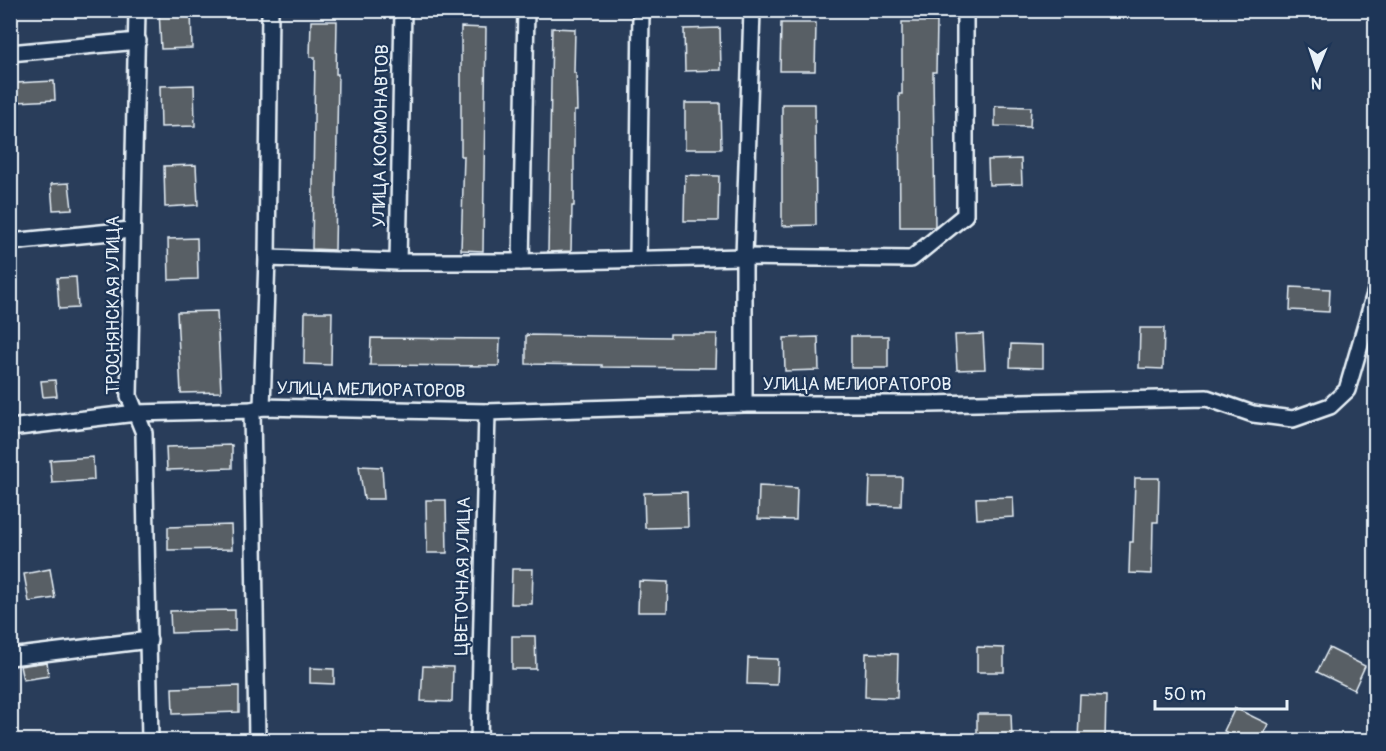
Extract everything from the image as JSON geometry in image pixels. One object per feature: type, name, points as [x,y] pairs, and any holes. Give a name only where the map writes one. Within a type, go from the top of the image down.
[{"type":"street","name":"ТРОСНЯНСКАЯ УЛИЦА","points":[[138,10],[131,230],[129,396],[144,433],[150,741]]},
{"type":"street","points":[[258,741],[257,408],[267,258],[270,10]]},
{"type":"street","name":"УЛИЦА КОСМОНАВТОВ","points":[[398,262],[402,10]]},
{"type":"street","points":[[521,262],[526,10]]},
{"type":"street","points":[[638,259],[641,10]]},
{"type":"street","points":[[744,404],[744,256],[752,10]]},
{"type":"street","points":[[267,258],[398,262],[521,262],[744,256],[911,259],[965,215],[965,10]]},
{"type":"street","points":[[10,54],[138,41]]},
{"type":"street","points":[[10,242],[131,230]]},
{"type":"street","name":"УЛИЦА МЕЛИОРАТОРОВ","points":[[10,428],[136,413],[257,408],[487,412],[744,404],[930,404],[1207,398],[1253,414],[1293,419],[1330,406],[1347,390],[1376,290]]},
{"type":"street","name":"ЦВЕТОЧНАЯ УЛИЦА","points":[[479,741],[487,412]]},
{"type":"street","points":[[10,657],[149,640]]},
{"type":"building","points":[[159,10],[191,10],[192,48],[161,49]]},
{"type":"building","points":[[311,21],[337,21],[335,250],[312,249],[315,57],[310,57]]},
{"type":"building","points":[[902,22],[937,22],[936,72],[933,72],[935,227],[900,227],[899,94],[902,94]]},
{"type":"building","points":[[781,23],[816,23],[815,71],[780,71]]},
{"type":"building","points":[[461,27],[486,28],[483,251],[461,250],[464,156],[461,156]]},
{"type":"building","points":[[552,28],[575,29],[574,73],[576,73],[577,111],[574,111],[574,206],[572,206],[571,251],[548,252]]},
{"type":"building","points":[[720,28],[721,70],[685,71],[684,29]]},
{"type":"building","points":[[54,81],[55,100],[17,102],[16,83]]},
{"type":"building","points":[[194,85],[195,126],[161,127],[160,86]]},
{"type":"building","points":[[685,103],[720,103],[721,149],[685,149]]},
{"type":"building","points":[[782,104],[815,104],[816,225],[782,226]]},
{"type":"building","points":[[995,106],[1031,107],[1030,127],[995,126]]},
{"type":"building","points":[[1021,159],[1022,184],[989,185],[988,160]]},
{"type":"building","points":[[196,165],[198,205],[165,207],[164,166]]},
{"type":"building","points":[[685,175],[719,176],[718,221],[684,221]]},
{"type":"building","points":[[69,183],[72,209],[53,210],[51,184]]},
{"type":"building","points":[[197,238],[198,279],[169,280],[168,239]]},
{"type":"building","points":[[76,277],[78,308],[59,309],[57,278]]},
{"type":"building","points":[[1291,287],[1330,289],[1329,312],[1290,310]]},
{"type":"building","points":[[217,311],[221,392],[181,393],[177,312]]},
{"type":"building","points":[[305,312],[332,312],[331,365],[304,364]]},
{"type":"building","points":[[1140,328],[1164,328],[1163,369],[1139,368]]},
{"type":"building","points":[[670,334],[717,334],[716,368],[526,364],[526,335],[670,337]]},
{"type":"building","points":[[983,334],[985,369],[957,370],[955,335]]},
{"type":"building","points":[[851,336],[888,336],[888,368],[851,368]]},
{"type":"building","points":[[818,337],[819,370],[785,371],[784,338]]},
{"type":"building","points":[[371,338],[500,339],[499,366],[370,365]]},
{"type":"building","points":[[1011,344],[1043,345],[1043,368],[1010,367]]},
{"type":"building","points":[[55,380],[57,396],[43,397],[41,381]]},
{"type":"building","points":[[232,445],[232,468],[167,470],[166,447]]},
{"type":"building","points":[[93,457],[94,480],[52,483],[50,460]]},
{"type":"building","points":[[359,466],[382,467],[384,499],[364,499]]},
{"type":"building","points":[[870,477],[902,477],[901,506],[869,505]]},
{"type":"building","points":[[1135,478],[1159,478],[1158,522],[1153,522],[1152,574],[1129,573],[1130,542],[1133,542]]},
{"type":"building","points":[[759,486],[797,488],[796,520],[758,519]]},
{"type":"building","points":[[687,492],[688,527],[645,528],[644,493]]},
{"type":"building","points":[[1013,497],[1014,517],[977,519],[976,498]]},
{"type":"building","points":[[426,500],[446,500],[447,553],[427,553]]},
{"type":"building","points":[[231,525],[232,549],[168,550],[168,527]]},
{"type":"building","points":[[50,569],[55,598],[29,602],[24,574]]},
{"type":"building","points":[[512,569],[533,569],[532,604],[511,604]]},
{"type":"building","points":[[639,581],[668,582],[667,612],[638,612]]},
{"type":"building","points":[[235,610],[235,631],[171,633],[170,611]]},
{"type":"building","points":[[512,636],[535,636],[536,669],[512,669]]},
{"type":"building","points":[[977,647],[1004,648],[1004,672],[977,672]]},
{"type":"building","points":[[1329,648],[1365,666],[1354,690],[1317,672]]},
{"type":"building","points":[[866,653],[898,654],[897,698],[865,697]]},
{"type":"building","points":[[748,658],[778,659],[777,685],[747,684]]},
{"type":"building","points":[[47,662],[49,676],[23,680],[20,666]]},
{"type":"building","points":[[423,666],[453,667],[452,702],[421,701]]},
{"type":"building","points":[[310,668],[334,669],[334,684],[310,683]]},
{"type":"building","points":[[239,686],[239,712],[173,714],[172,688]]},
{"type":"building","points":[[1080,695],[1106,696],[1105,741],[1078,740]]},
{"type":"building","points":[[1235,708],[1268,724],[1260,741],[1243,741],[1224,731]]},
{"type":"building","points":[[977,714],[1011,714],[1012,741],[977,741]]}]
